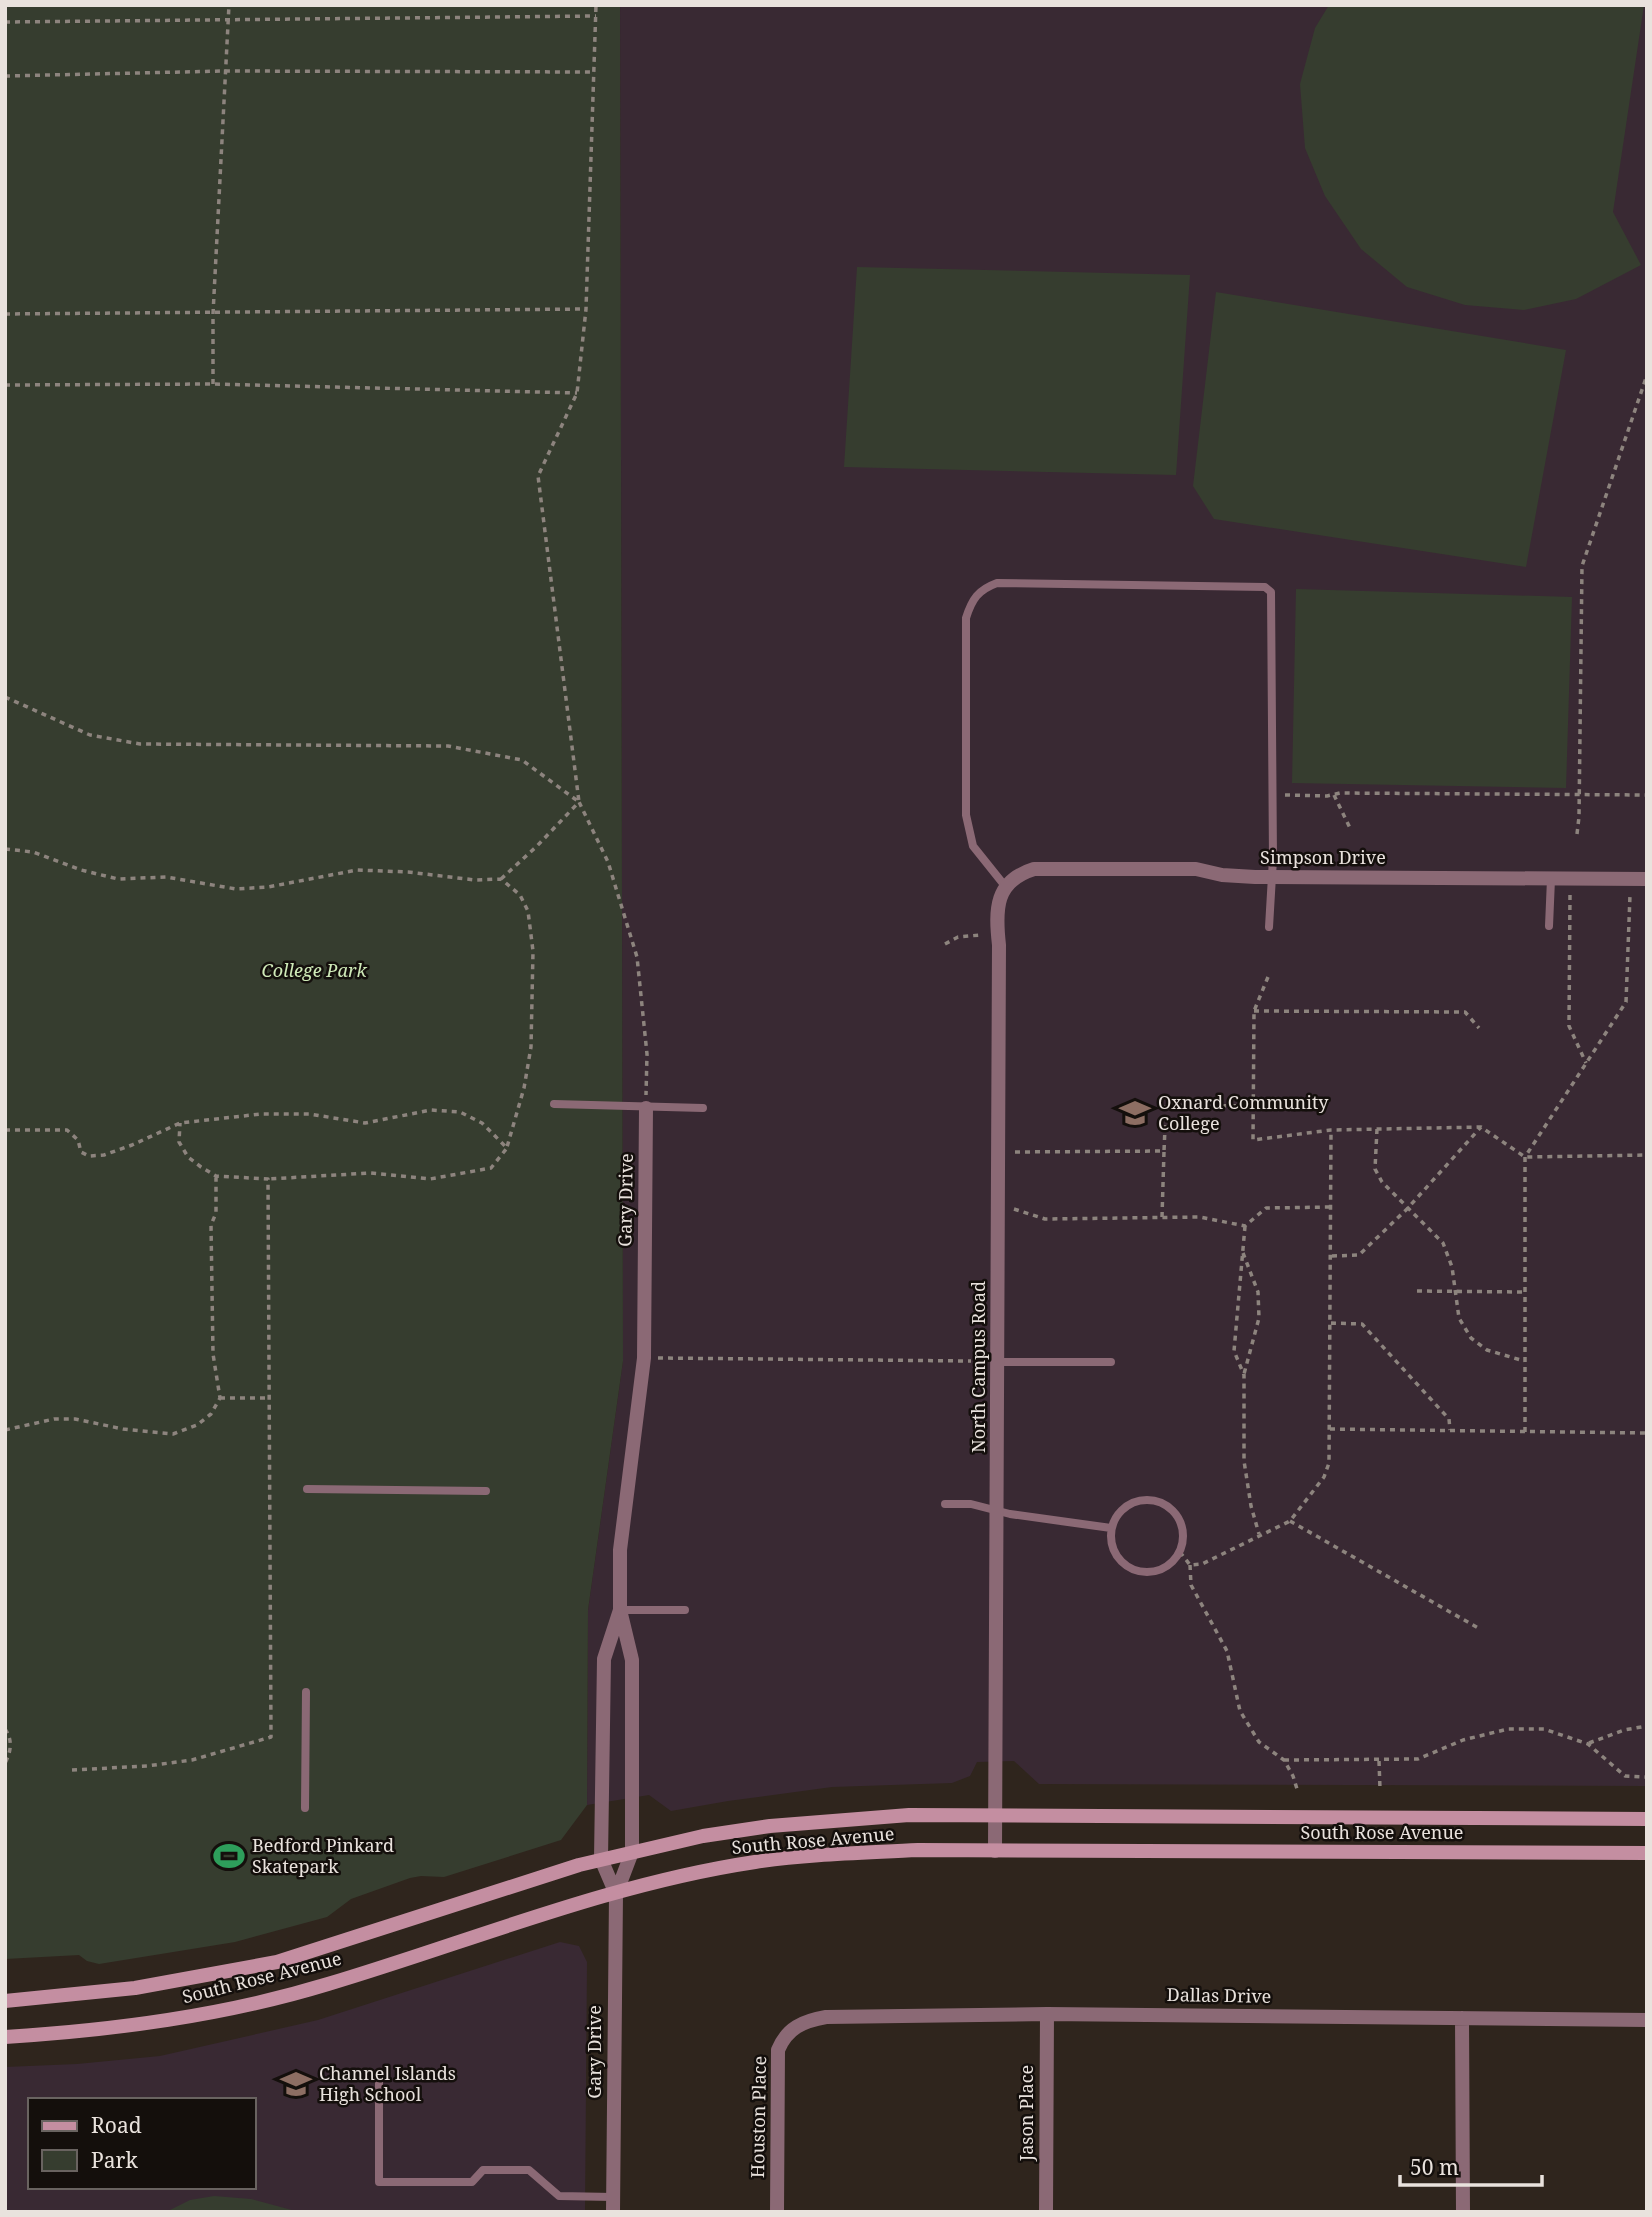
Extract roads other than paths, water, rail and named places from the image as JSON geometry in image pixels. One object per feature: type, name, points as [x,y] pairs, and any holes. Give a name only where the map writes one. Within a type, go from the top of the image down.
[{"type":"main road","name":"South Rose Avenue","points":[[5,2001],[135,1988],[277,1962],[601,1859],[703,1836],[830,1820],[909,1815],[1647,1819]]},
{"type":"main road","name":"South Rose Avenue","points":[[5,2037],[127,2027],[272,1999],[326,1985],[573,1905],[754,1863],[918,1850],[1647,1853]]},
{"type":"street","name":"Simpson Drive","points":[[1006,886],[1019,874],[1034,869],[1196,869],[1222,875],[1272,877],[1647,879]]},
{"type":"street","name":"North Campus Road","points":[[995,1851],[999,945],[996,915],[1006,886]]},
{"type":"street","name":"Gary Drive","points":[[613,2205],[616,1894],[632,1852],[632,1660],[620,1610],[620,1550],[644,1358],[646,1108]]},
{"type":"street","name":"Gary Drive","points":[[616,1894],[601,1859],[604,1659],[620,1610]]},
{"type":"street","name":"Dallas Drive","points":[[793,2028],[809,2020],[826,2017],[1047,2014],[1647,2020]]},
{"type":"street","name":"Jason Place","points":[[1046,2212],[1047,2014]]},
{"type":"street","points":[[1462,2018],[1464,2212]]},
{"type":"street","name":"Houston Place","points":[[777,2212],[778,2050],[783,2038],[793,2028]]},
{"type":"lane","points":[[1006,886],[973,846],[966,815],[966,618],[972,601],[983,589],[997,583],[1265,587],[1271,592],[1272,877],[1269,927]]},
{"type":"lane","points":[[1549,926],[1551,879]]},
{"type":"lane","points":[[554,1104],[703,1108]]},
{"type":"lane","points":[[998,1362],[1111,1362]]},
{"type":"lane","points":[[307,1489],[486,1491]]},
{"type":"lane","points":[[1135,1502],[1158,1502],[1169,1508],[1182,1528],[1180,1552],[1164,1569],[1140,1572],[1120,1561],[1110,1540],[1111,1528],[1124,1508],[1135,1502]]},
{"type":"lane","points":[[945,1504],[971,1504],[1010,1514],[1111,1528]]},
{"type":"lane","points":[[620,1610],[685,1610]]},
{"type":"lane","points":[[305,1808],[306,1692]]},
{"type":"lane","points":[[379,2080],[379,2182],[472,2182],[483,2169],[529,2170],[559,2196],[613,2205]]},
{"type":"place","name":"Oxnard Community College","points":[[1135,1113]]},
{"type":"place","name":"Bedford Pinkard Skatepark","points":[[229,1856]]},
{"type":"place","name":"Channel Islands High School","points":[[296,2084]]},
{"type":"park label","name":"College Park","points":[[314,971]]}]
